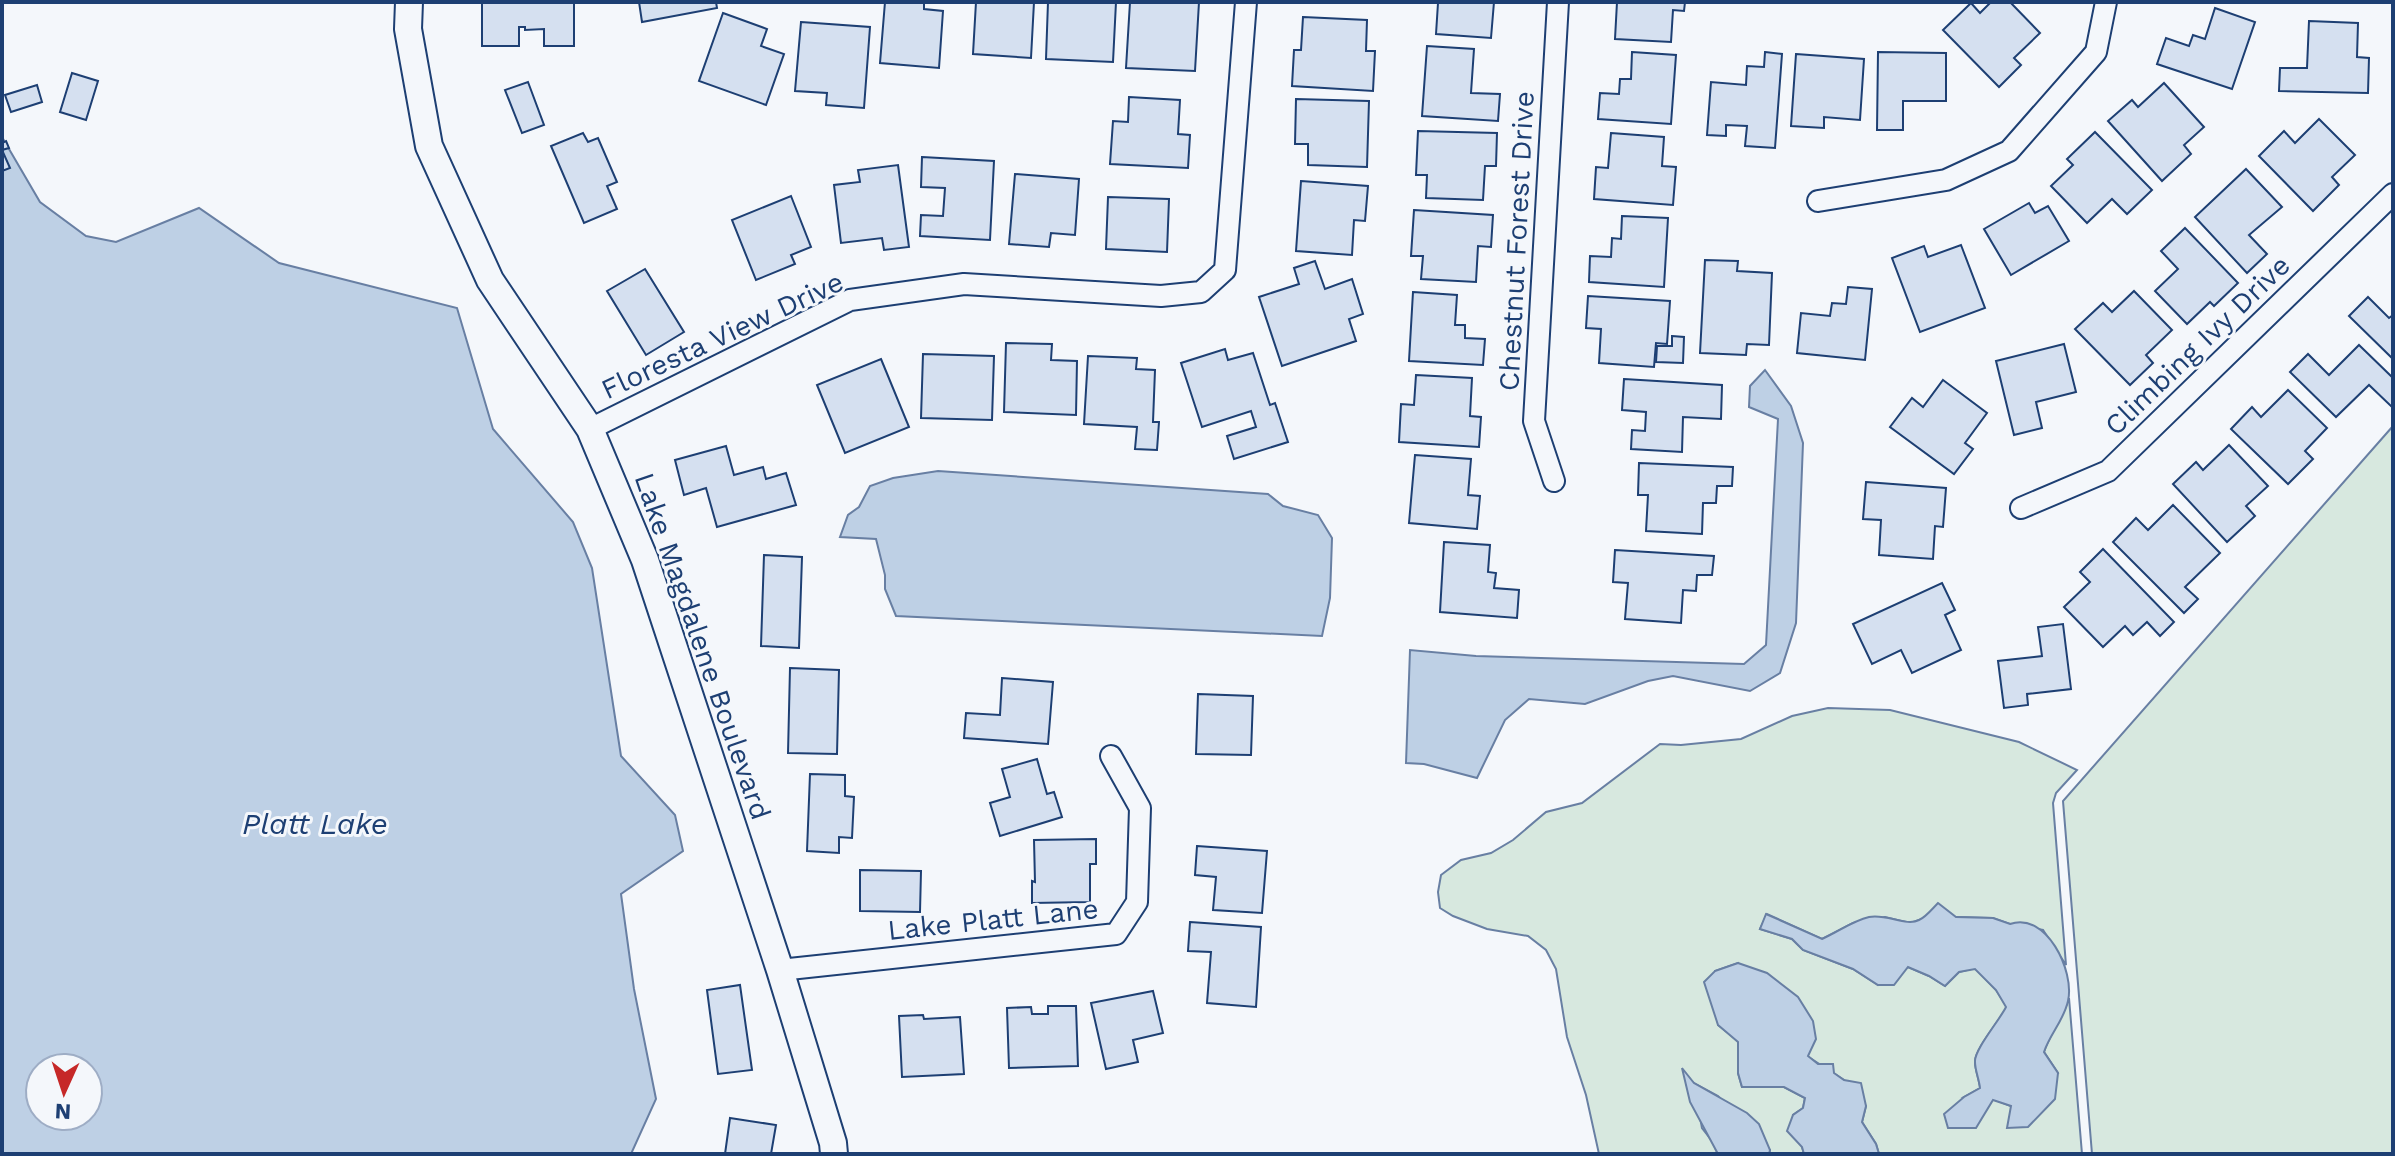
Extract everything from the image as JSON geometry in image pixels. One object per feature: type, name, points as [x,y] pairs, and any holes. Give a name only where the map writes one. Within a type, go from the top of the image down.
[{"type":"street","name":"Lake Magdalene Boulevard","points":[[409,2],[408,29],[429,146],[490,280],[590,429],[645,560],[780,970],[834,1154]]},
{"type":"street","name":"Floresta View Drive","points":[[590,429],[850,300],[964,284],[1161,296],[1201,292],[1225,270],[1246,2]]},
{"type":"street","name":"Chestnut Forest Drive","points":[[1554,481],[1534,421],[1558,2]]},
{"type":"street","points":[[1818,201],[1946,180],[2009,151],[2096,52],[2106,2]]},
{"type":"street","name":"Climbing Ivy Drive","points":[[2021,508],[2108,471],[2393,194]]},
{"type":"street","name":"Lake Platt Lane","points":[[780,970],[1116,934],[1137,902],[1140,808],[1111,756]]},
{"type":"shaded area","points":[[2393,426],[2393,1154],[2092,1154],[2063,801]]},
{"type":"shaded area","points":[[1828,708],[1890,710],[2019,742],[2077,770],[2056,793],[2053,803],[2066,965],[2043,930],[1993,918],[1922,919],[1910,923],[1885,917],[1853,923],[1822,939],[1767,914],[1760,929],[1792,939],[1803,950],[1853,969],[1878,985],[1908,967],[1945,986],[1959,972],[1975,968],[2007,1007],[1976,1057],[1980,1088],[1964,1097],[1993,1099],[2011,1106],[2058,1073],[2044,1052],[2069,998],[2082,1154],[1879,1154],[1862,1122],[1866,1106],[1844,1080],[1807,1056],[1738,963],[1715,971],[1718,1025],[1738,1041],[1738,1073],[1742,1087],[1784,1087],[1805,1098],[1803,1108],[1793,1115],[1804,1154],[1769,1154],[1770,1150],[1718,1096],[1694,1083],[1702,1128],[1718,1154],[1599,1154],[1586,1095],[1567,1037],[1556,969],[1546,950],[1528,936],[1487,929],[1440,908],[1438,892],[1441,875],[1461,860],[1491,853],[1513,840],[1546,812],[1582,803],[1660,744],[1741,739],[1792,716]]},
{"type":"water","name":"Platt Lake","points":[[2,137],[40,202],[86,236],[116,242],[199,208],[279,263],[457,308],[493,429],[573,522],[592,568],[621,756],[675,815],[683,851],[621,894],[634,989],[656,1099],[631,1154],[2,1154]]},
{"type":"water","points":[[1765,370],[1791,406],[1803,443],[1796,623],[1780,673],[1750,691],[1673,676],[1648,681],[1585,704],[1529,699],[1505,720],[1477,778],[1424,764],[1406,763],[1410,650],[1476,656],[1744,664],[1766,645],[1778,419],[1749,407],[1750,386]]},
{"type":"water","points":[[938,471],[1268,494],[1283,506],[1318,515],[1332,538],[1330,598],[1322,636],[896,616],[885,589],[885,575],[876,539],[840,537],[848,515],[859,507],[870,486],[893,478]]},
{"type":"water","points":[[1938,903],[1956,917],[1993,918],[2010,924],[2023,922],[2035,926],[2055,946],[2062,960],[2067,974],[2068,1001],[2044,1052],[2058,1073],[2055,1099],[2028,1127],[2007,1128],[2011,1106],[1993,1100],[1976,1128],[1948,1128],[1944,1114],[1980,1088],[1976,1057],[2006,1007],[1996,990],[1975,969],[1959,972],[1945,986],[1908,967],[1894,985],[1878,985],[1853,969],[1803,950],[1792,939],[1760,929],[1766,914],[1822,939],[1869,917],[1914,922]]},
{"type":"water","points":[[1738,963],[1767,973],[1798,997],[1813,1021],[1816,1039],[1808,1056],[1818,1064],[1833,1064],[1834,1073],[1844,1080],[1861,1083],[1866,1106],[1862,1122],[1879,1154],[1804,1154],[1802,1147],[1787,1131],[1793,1115],[1803,1108],[1805,1098],[1784,1087],[1742,1087],[1738,1073],[1738,1042],[1718,1025],[1704,982],[1715,971]]},
{"type":"water","points":[[1682,1068],[1694,1083],[1747,1113],[1759,1124],[1769,1154],[1718,1154],[1690,1102]]},
{"type":"building","points":[[482,2],[574,2],[574,46],[544,46],[544,29],[525,30],[525,27],[519,27],[519,46],[482,46]]},
{"type":"building","points":[[639,2],[716,2],[717,8],[642,22]]},
{"type":"building","points":[[885,2],[924,2],[924,9],[943,11],[939,68],[880,63]]},
{"type":"building","points":[[976,2],[1034,2],[1031,58],[973,54]]},
{"type":"building","points":[[1048,2],[1116,2],[1113,62],[1046,59]]},
{"type":"building","points":[[1130,2],[1199,2],[1195,71],[1126,68]]},
{"type":"building","points":[[1427,2],[1494,2],[1491,38],[1436,34],[1438,3]]},
{"type":"building","points":[[1617,2],[1685,2],[1684,11],[1673,10],[1671,42],[1615,39]]},
{"type":"building","points":[[1991,2],[2010,2],[2040,33],[2014,58],[2021,65],[1999,87],[1943,30],[1971,3],[1980,13]]},
{"type":"building","points":[[2215,8],[2255,22],[2232,89],[2157,64],[2166,38],[2189,46],[2193,35],[2205,39]]},
{"type":"building","points":[[723,13],[767,29],[761,46],[784,54],[766,105],[699,81]]},
{"type":"building","points":[[1303,17],[1367,20],[1366,51],[1375,51],[1373,91],[1292,86],[1294,50],[1301,50]]},
{"type":"building","points":[[2309,21],[2358,23],[2357,57],[2369,58],[2368,93],[2279,91],[2280,68],[2307,68]]},
{"type":"building","points":[[801,22],[870,27],[864,108],[826,105],[827,93],[795,91]]},
{"type":"building","points":[[1427,46],[1474,49],[1471,93],[1500,94],[1498,121],[1422,116]]},
{"type":"building","points":[[1632,52],[1676,55],[1671,124],[1598,119],[1600,93],[1619,94],[1620,79],[1631,79]]},
{"type":"building","points":[[1765,52],[1782,54],[1775,148],[1745,146],[1747,126],[1726,125],[1726,136],[1707,135],[1711,82],[1746,85],[1747,66],[1764,67]]},
{"type":"building","points":[[1878,52],[1946,53],[1946,101],[1903,101],[1903,130],[1877,130]]},
{"type":"building","points":[[1796,54],[1864,59],[1860,120],[1824,117],[1824,128],[1791,126]]},
{"type":"building","points":[[72,73],[98,81],[86,120],[60,112]]},
{"type":"building","points":[[528,82],[544,125],[522,133],[505,90]]},
{"type":"building","points":[[2164,83],[2204,127],[2184,145],[2191,154],[2162,181],[2108,121],[2132,100],[2138,107]]},
{"type":"building","points":[[37,85],[42,102],[11,112],[5,95]]},
{"type":"building","points":[[1129,97],[1180,100],[1178,134],[1190,135],[1188,168],[1110,164],[1113,121],[1128,122]]},
{"type":"building","points":[[1296,99],[1369,101],[1367,167],[1308,165],[1308,144],[1295,144]]},
{"type":"building","points":[[2319,119],[2355,155],[2332,177],[2339,185],[2313,211],[2259,156],[2284,131],[2295,143]]},
{"type":"building","points":[[1418,131],[1497,133],[1496,166],[1485,166],[1483,200],[1426,198],[1427,175],[1416,175]]},
{"type":"building","points":[[2095,132],[2152,190],[2127,214],[2112,199],[2087,223],[2051,186],[2073,165],[2067,159]]},
{"type":"building","points":[[583,133],[588,142],[598,138],[617,182],[607,186],[617,209],[584,223],[551,146]]},
{"type":"building","points":[[1611,133],[1664,137],[1662,166],[1676,167],[1673,205],[1594,199],[1596,167],[1608,168]]},
{"type":"building","points":[[6,141],[9,148],[2,150],[2,143]]},
{"type":"building","points":[[2,150],[10,168],[2,171]]},
{"type":"building","points":[[922,157],[994,161],[990,240],[920,236],[921,215],[943,216],[945,188],[921,187]]},
{"type":"building","points":[[898,165],[909,247],[884,250],[882,238],[841,243],[834,185],[860,182],[858,170]]},
{"type":"building","points":[[2246,169],[2282,207],[2249,235],[2267,254],[2247,273],[2195,217]]},
{"type":"building","points":[[1015,174],[1079,179],[1075,235],[1051,233],[1049,247],[1009,244]]},
{"type":"building","points":[[1301,181],[1368,186],[1365,221],[1354,220],[1352,255],[1296,251]]},
{"type":"building","points":[[791,196],[811,247],[791,255],[795,264],[756,280],[732,220]]},
{"type":"building","points":[[1108,197],[1169,199],[1167,252],[1106,249]]},
{"type":"building","points":[[2029,203],[2035,213],[2048,206],[2069,241],[2011,275],[1984,229]]},
{"type":"building","points":[[1414,210],[1493,215],[1491,247],[1478,246],[1476,282],[1421,279],[1423,256],[1411,256]]},
{"type":"building","points":[[1622,216],[1668,218],[1664,287],[1589,282],[1590,256],[1611,257],[1612,238],[1621,239]]},
{"type":"building","points":[[2185,228],[2238,283],[2214,306],[2210,302],[2187,324],[2155,291],[2178,269],[2161,251]]},
{"type":"building","points":[[1961,245],[1985,308],[1920,332],[1892,258],[1924,246],[1928,257]]},
{"type":"building","points":[[1705,260],[1738,261],[1737,271],[1772,273],[1769,345],[1747,344],[1746,355],[1700,353]]},
{"type":"building","points":[[1315,261],[1325,289],[1352,279],[1363,314],[1349,319],[1356,341],[1282,366],[1259,297],[1299,284],[1294,268]]},
{"type":"building","points":[[645,269],[684,332],[646,355],[607,291]]},
{"type":"building","points":[[1848,287],[1872,289],[1865,360],[1797,353],[1801,313],[1830,316],[1832,303],[1846,304]]},
{"type":"building","points":[[2134,291],[2172,330],[2146,355],[2153,363],[2130,385],[2075,329],[2103,303],[2112,312]]},
{"type":"building","points":[[1413,292],[1457,295],[1455,325],[1465,325],[1465,338],[1485,339],[1483,365],[1409,361]]},
{"type":"building","points":[[1588,296],[1670,301],[1667,344],[1656,343],[1654,367],[1599,363],[1601,329],[1586,328]]},
{"type":"building","points":[[2368,297],[2389,318],[2393,315],[2393,359],[2349,316]]},
{"type":"building","points":[[1672,336],[1684,337],[1683,363],[1656,362],[1657,346],[1672,346]]},
{"type":"building","points":[[1006,343],[1052,344],[1051,360],[1077,361],[1076,415],[1004,412]]},
{"type":"building","points":[[2064,344],[2076,392],[2036,402],[2042,428],[2014,435],[1996,361]]},
{"type":"building","points":[[2359,345],[2393,378],[2393,408],[2369,385],[2336,417],[2290,372],[2308,354],[2329,375]]},
{"type":"building","points":[[1225,349],[1228,360],[1253,353],[1270,405],[1275,403],[1288,442],[1234,459],[1227,436],[1256,427],[1251,411],[1202,427],[1181,363]]},
{"type":"building","points":[[923,354],[994,356],[992,420],[921,418]]},
{"type":"building","points":[[1088,356],[1137,358],[1136,369],[1155,370],[1153,422],[1159,422],[1157,450],[1135,449],[1137,427],[1084,424]]},
{"type":"building","points":[[881,359],[909,427],[845,453],[817,385]]},
{"type":"building","points":[[1416,375],[1472,378],[1470,416],[1481,417],[1479,447],[1399,442],[1401,404],[1414,405]]},
{"type":"building","points":[[1624,379],[1722,385],[1721,419],[1683,417],[1682,452],[1631,449],[1632,430],[1645,431],[1646,412],[1622,410]]},
{"type":"building","points":[[1943,380],[1987,413],[1965,443],[1973,449],[1954,474],[1890,427],[1912,398],[1923,407]]},
{"type":"building","points":[[2288,390],[2327,428],[2305,451],[2313,459],[2288,484],[2231,429],[2252,407],[2261,417]]},
{"type":"building","points":[[2229,445],[2268,486],[2246,506],[2255,516],[2227,542],[2173,484],[2196,462],[2203,470]]},
{"type":"building","points":[[726,446],[734,475],[763,467],[766,479],[786,473],[796,505],[717,527],[706,488],[684,495],[675,460]]},
{"type":"building","points":[[1415,455],[1471,459],[1468,495],[1480,496],[1477,529],[1409,523]]},
{"type":"building","points":[[1639,463],[1733,467],[1732,486],[1717,486],[1716,503],[1703,503],[1702,534],[1646,531],[1648,495],[1638,495]]},
{"type":"building","points":[[1866,482],[1946,488],[1943,527],[1935,526],[1933,559],[1879,555],[1881,520],[1863,519]]},
{"type":"building","points":[[2173,505],[2220,553],[2185,587],[2198,599],[2184,613],[2113,542],[2136,518],[2148,530]]},
{"type":"building","points":[[1444,542],[1490,545],[1488,572],[1496,573],[1494,588],[1519,590],[1517,618],[1440,612]]},
{"type":"building","points":[[2103,549],[2174,622],[2160,636],[2147,622],[2133,635],[2125,626],[2103,647],[2064,607],[2090,582],[2080,572]]},
{"type":"building","points":[[1615,550],[1714,556],[1712,575],[1697,575],[1696,591],[1683,590],[1681,623],[1625,619],[1628,583],[1613,582]]},
{"type":"building","points":[[764,555],[802,557],[799,648],[761,646]]},
{"type":"building","points":[[1942,583],[1955,610],[1945,615],[1961,650],[1912,673],[1901,650],[1872,664],[1853,624]]},
{"type":"building","points":[[2063,624],[2071,689],[2027,694],[2028,705],[2004,708],[1998,661],[2042,656],[2038,627]]},
{"type":"building","points":[[790,668],[839,670],[837,754],[788,753]]},
{"type":"building","points":[[1002,678],[1053,682],[1048,744],[964,738],[966,713],[1000,715]]},
{"type":"building","points":[[1198,694],[1253,696],[1251,755],[1196,754]]},
{"type":"building","points":[[1037,759],[1047,794],[1054,792],[1062,817],[1000,836],[990,803],[1010,797],[1002,769]]},
{"type":"building","points":[[810,774],[845,775],[845,796],[854,797],[852,838],[839,837],[839,853],[807,851]]},
{"type":"building","points":[[1096,839],[1096,864],[1090,864],[1090,902],[1032,903],[1034,840]]},
{"type":"building","points":[[1197,846],[1267,851],[1262,913],[1213,910],[1216,877],[1195,875]]},
{"type":"building","points":[[860,870],[921,871],[920,912],[860,911]]},
{"type":"building","points":[[1190,922],[1261,927],[1256,1007],[1207,1003],[1211,952],[1188,951]]},
{"type":"building","points":[[740,985],[752,1070],[718,1074],[707,990]]},
{"type":"building","points":[[1153,991],[1163,1033],[1133,1040],[1138,1062],[1106,1069],[1091,1003]]},
{"type":"building","points":[[1048,1006],[1076,1006],[1078,1066],[1009,1068],[1007,1008],[1031,1007],[1032,1014],[1048,1014]]},
{"type":"building","points":[[923,1015],[924,1019],[960,1017],[964,1074],[902,1077],[899,1016]]},
{"type":"building","points":[[730,1118],[776,1125],[771,1154],[725,1154]]}]
